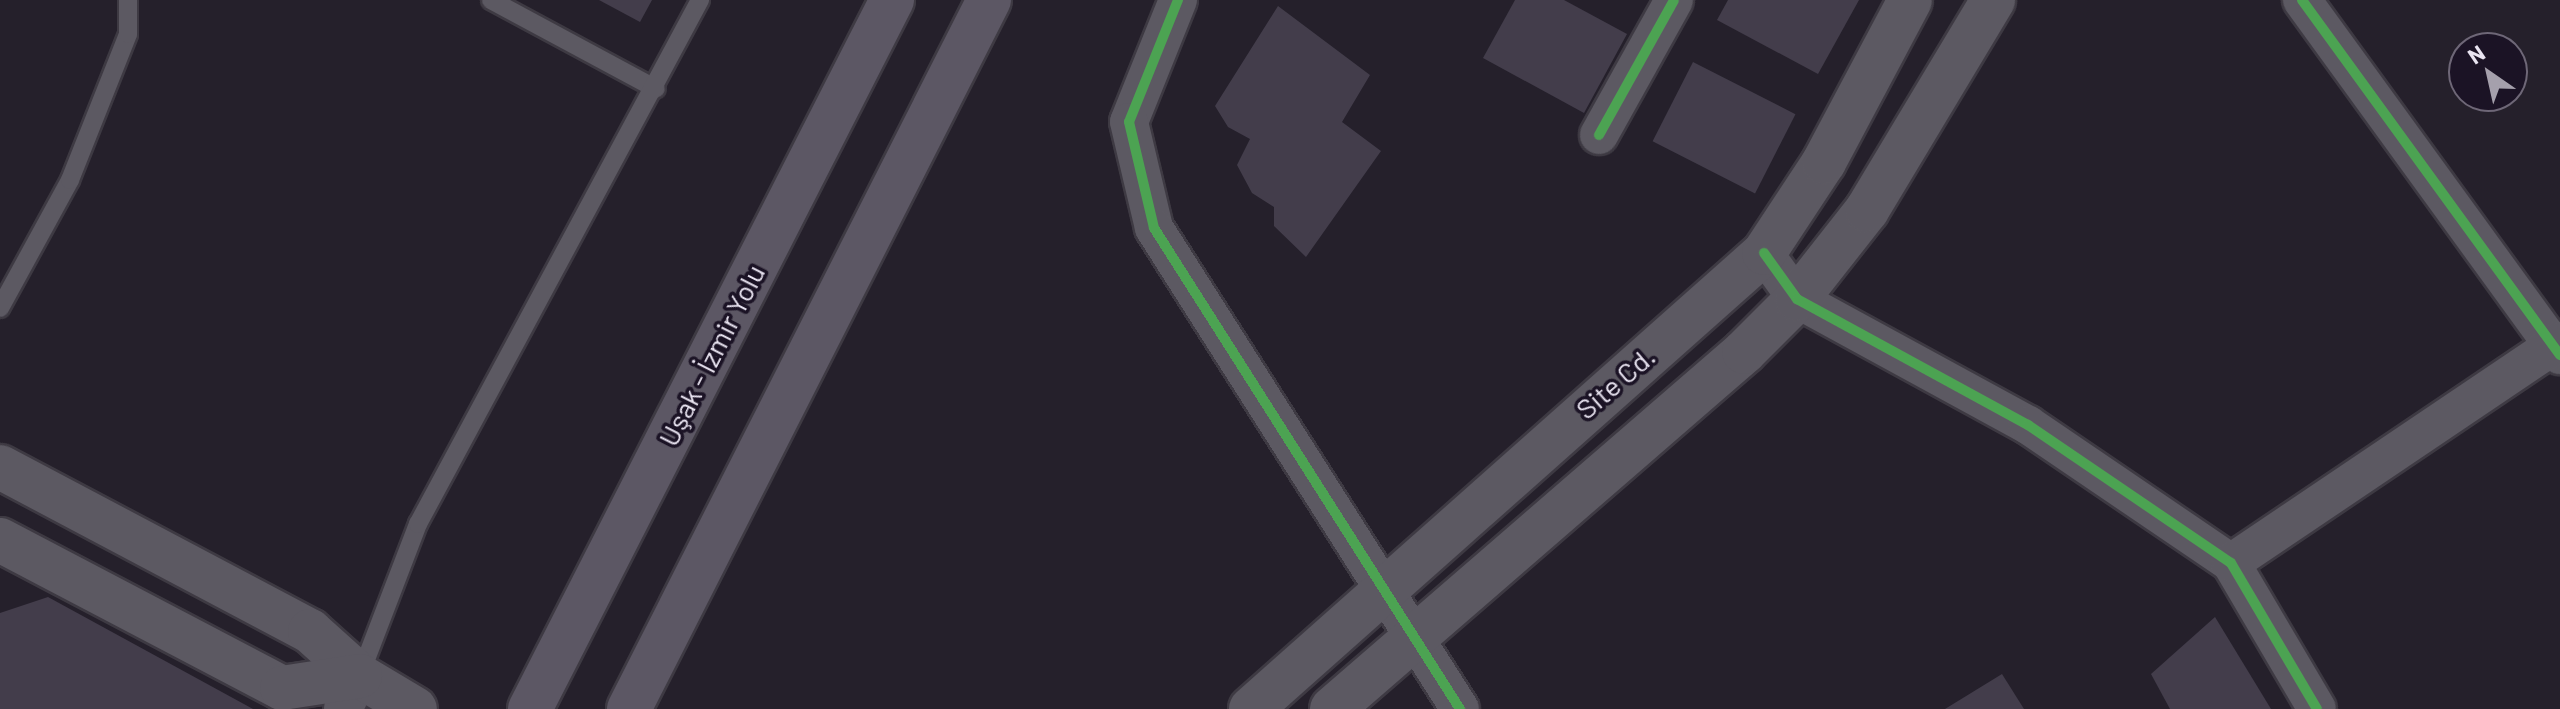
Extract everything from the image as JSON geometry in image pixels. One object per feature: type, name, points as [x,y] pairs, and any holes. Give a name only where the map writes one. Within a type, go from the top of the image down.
[{"type":"highway","name":"Uşak - İzmir Yolu","points":[[530,709],[892,0]]},
{"type":"highway","points":[[635,699],[989,0]]},
{"type":"main road","name":"Site Cd.","points":[[1251,709],[1383,586],[1764,253],[1824,162],[1910,0]]},
{"type":"main road","points":[[1332,709],[1744,352],[1797,299],[1867,210],[1993,0]]},
{"type":"main road","points":[[0,467],[310,631],[352,692]]},
{"type":"main road","points":[[0,540],[282,688],[352,692],[415,709]]},
{"type":"street","points":[[1178,0],[1129,122],[1154,228],[1460,709]]},
{"type":"street","points":[[1599,135],[1674,0]]},
{"type":"street","points":[[2231,563],[2557,347],[2302,0]]},
{"type":"street","points":[[1764,253],[1797,299],[2028,425],[2231,563],[2317,709]]},
{"type":"lane","points":[[0,308],[70,180],[128,34],[128,0]]},
{"type":"lane","points":[[491,0],[656,89]]},
{"type":"lane","points":[[352,692],[418,524],[656,89],[700,0]]},
{"type":"building","points":[[599,0],[652,0],[640,22]]},
{"type":"building","points":[[1515,0],[1564,0],[1627,34],[1584,113],[1483,58]]},
{"type":"building","points":[[1728,0],[1859,0],[1818,74],[1717,20]]},
{"type":"building","points":[[1278,6],[1370,75],[1342,122],[1381,151],[1306,257],[1274,226],[1274,207],[1252,193],[1237,165],[1250,139],[1228,127],[1215,106]]},
{"type":"building","points":[[1693,62],[1795,114],[1755,194],[1653,141]]},
{"type":"building","points":[[48,597],[253,709],[0,709],[0,613]]},
{"type":"building","points":[[2215,617],[2271,709],[2170,709],[2151,674]]},
{"type":"building","points":[[2002,674],[2024,709],[1945,709]]},
{"type":"cycle path","points":[[1178,0],[1129,122],[1154,228],[1460,709]]},
{"type":"cycle path","points":[[1599,135],[1674,0]]},
{"type":"cycle path","points":[[2302,0],[2560,355]]},
{"type":"cycle path","points":[[1764,253],[1797,299],[2028,425],[2231,563],[2317,709]]}]
